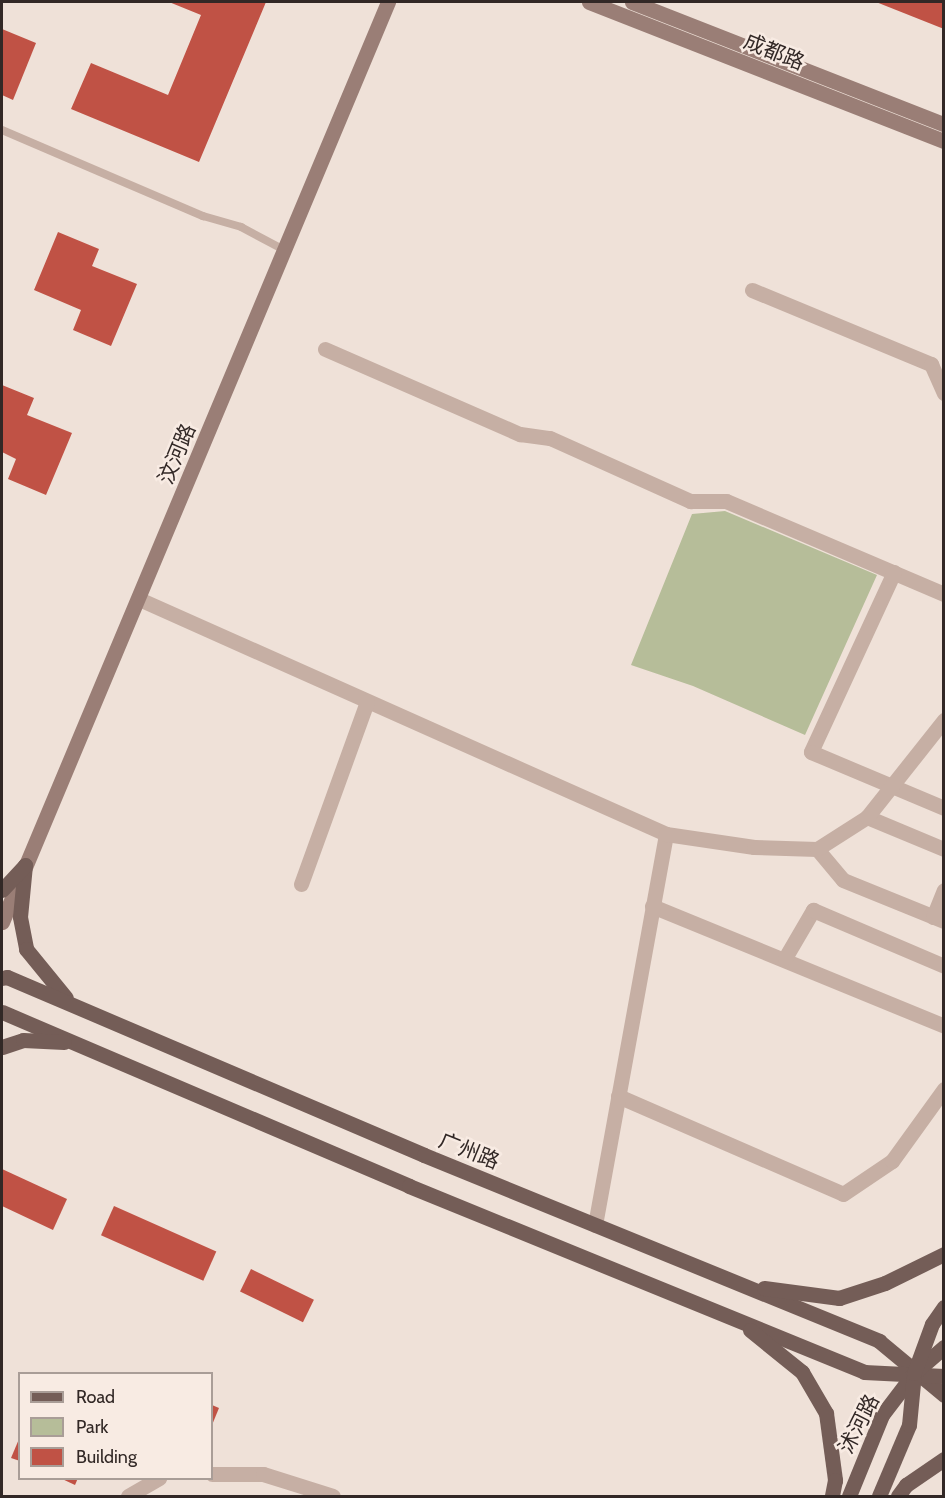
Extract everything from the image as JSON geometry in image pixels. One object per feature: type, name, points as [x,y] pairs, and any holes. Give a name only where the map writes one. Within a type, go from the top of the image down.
[{"type":"main road","points":[[2,890],[25,865]]},
{"type":"main road","points":[[25,865],[20,917],[26,949],[43,975],[72,1005]]},
{"type":"main road","name":"广州路","points":[[2,978],[72,1005],[879,1341],[914,1373],[944,1395]]},
{"type":"main road","points":[[2,1012],[409,1186],[864,1372],[944,1376]]},
{"type":"main road","points":[[2,1047],[23,1040],[72,1042]]},
{"type":"main road","points":[[744,1285],[839,1298],[885,1283],[944,1254]]},
{"type":"main road","name":"沭河路","points":[[879,1497],[909,1425],[914,1373],[932,1324],[944,1307]]},
{"type":"main road","points":[[736,1319],[802,1372],[826,1413],[835,1480],[832,1497]]},
{"type":"main road","name":"沭河路","points":[[849,1497],[882,1415],[914,1373],[944,1347]]},
{"type":"main road","points":[[898,1497],[906,1485],[944,1459]]},
{"type":"street","name":"汶河路","points":[[2,922],[140,599],[388,2]]},
{"type":"street","name":"成都路","points":[[589,2],[944,141]]},
{"type":"street","name":"成都路","points":[[632,2],[944,124]]},
{"type":"street","points":[[752,290],[931,364],[944,393]]},
{"type":"street","points":[[325,348],[520,434],[550,438],[690,501],[726,501],[944,594]]},
{"type":"street","points":[[894,572],[811,752],[944,808]]},
{"type":"street","points":[[140,599],[666,834],[754,847],[817,849],[867,817],[944,720]]},
{"type":"street","points":[[300,884],[367,702]]},
{"type":"street","points":[[867,817],[944,849]]},
{"type":"street","points":[[596,1225],[666,834]]},
{"type":"street","points":[[817,849],[843,880],[938,919],[944,891]]},
{"type":"street","points":[[652,906],[785,958],[944,1026]]},
{"type":"street","points":[[785,958],[813,910],[944,966]]},
{"type":"street","points":[[618,1096],[843,1194],[892,1161],[944,1089]]},
{"type":"street","points":[[213,1474],[263,1474],[333,1497]]},
{"type":"street","points":[[128,1497],[157,1480]]},
{"type":"lane","points":[[2,130],[203,216],[241,227],[284,250]]},
{"type":"green space","points":[[725,511],[877,575],[805,735],[693,686],[631,665],[692,514]]},
{"type":"building","points":[[169,2],[266,2],[199,162],[71,109],[91,63],[168,95],[201,15]]},
{"type":"building","points":[[876,2],[944,2],[944,29]]},
{"type":"building","points":[[2,29],[36,43],[13,100],[2,95]]},
{"type":"building","points":[[58,232],[99,249],[92,266],[137,284],[111,346],[73,330],[81,310],[34,290]]},
{"type":"building","points":[[2,385],[34,398],[27,415],[72,433],[46,495],[8,479],[16,459],[2,452]]},
{"type":"building","points":[[2,1169],[67,1199],[53,1230],[2,1206]]},
{"type":"building","points":[[114,1206],[216,1252],[203,1281],[101,1235]]},
{"type":"building","points":[[251,1269],[314,1300],[303,1322],[240,1291]]},
{"type":"building","points":[[213,1405],[219,1408],[213,1423]]},
{"type":"building","points":[[18,1441],[18,1460],[11,1458]]},
{"type":"building","points":[[64,1480],[77,1480],[75,1485]]}]
